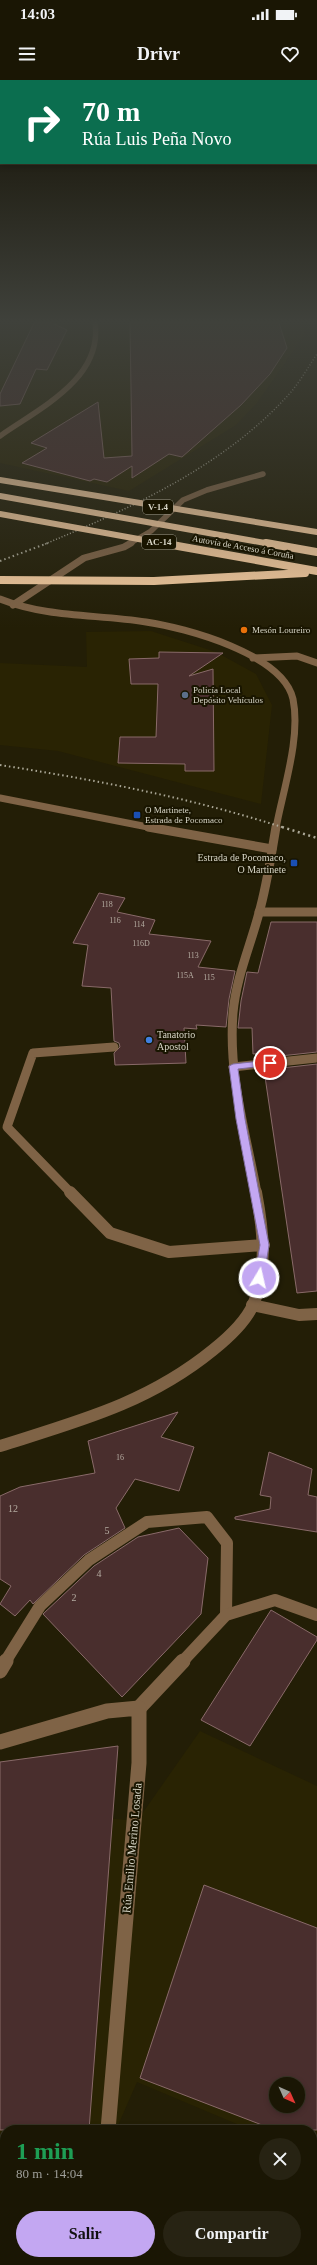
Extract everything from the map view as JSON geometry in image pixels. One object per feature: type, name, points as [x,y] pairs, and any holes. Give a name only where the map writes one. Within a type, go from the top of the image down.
[{"type":"highway","name":"V-1.4","points":[[0,480],[317,532]]},
{"type":"highway","name":"Autovía de Acceso á Coruña","points":[[0,496],[317,552]]},
{"type":"highway","name":"Autovía de Acceso á Coruña","points":[[0,514],[317,572]]},
{"type":"highway","points":[[0,580],[154,581],[317,572]]},
{"type":"street","points":[[0,436],[15,425]]},
{"type":"street","points":[[0,433],[9,429]]},
{"type":"street","points":[[13,605],[84,558],[124,546],[151,530],[183,500],[208,490],[263,474]]},
{"type":"street","points":[[0,599],[13,605],[64,616],[146,622],[208,638],[254,658],[278,674],[288,686],[294,703],[294,720],[289,758],[272,849],[259,912],[235,995],[232,1034],[233,1066],[240,1119],[264,1245],[252,1305],[235,1330],[200,1363],[162,1388],[125,1406],[0,1446]]},
{"type":"street","points":[[254,658],[297,656],[317,663]]},
{"type":"street","points":[[0,798],[214,840],[272,849]]},
{"type":"street","points":[[259,912],[317,912]]},
{"type":"street","points":[[114,1047],[33,1053],[7,1127],[110,1233],[169,1252],[264,1245]]},
{"type":"street","points":[[233,1066],[317,1058]]},
{"type":"street","points":[[252,1305],[299,1315],[317,1314]]},
{"type":"street","points":[[0,1671],[40,1606],[89,1560],[147,1522],[207,1517],[227,1543],[226,1615]]},
{"type":"street","points":[[0,1742],[107,1711],[139,1708],[226,1615],[275,1600],[317,1615]]},
{"type":"street","name":"Rúa Emilio Merino Losada","points":[[108,2125],[139,1763],[139,1708]]},
{"type":"shaded area","points":[[0,425],[236,425],[129,491],[0,463]]},
{"type":"shaded area","points":[[151,631],[216,652],[256,674],[272,705],[261,804],[58,751],[0,745],[0,663],[87,667],[86,632]]},
{"type":"shaded area","points":[[200,1731],[317,1786],[317,2125],[239,2125],[137,2082],[118,2125],[0,2125],[0,1808],[137,1821]]},
{"type":"building","points":[[60,425],[100,425],[104,458],[132,456],[132,425],[218,425],[182,457],[169,454],[132,478],[132,466],[107,482],[94,479],[90,481],[22,463],[47,448],[31,443]]},
{"type":"building","name":"Policía Local Depósito Vehículos","points":[[159,652],[223,653],[189,676],[213,669],[214,771],[185,771],[185,764],[118,763],[120,737],[156,737],[158,684],[131,684],[129,659],[159,658]]},
{"type":"building","points":[[99,893],[125,898],[117,912],[155,920],[149,934],[211,941],[198,967],[235,971],[229,999],[226,1027],[196,1025],[197,1029],[184,1028],[186,1063],[115,1065],[114,1053],[120,1047],[119,1043],[114,1041],[111,988],[82,986],[88,945],[73,943]]},
{"type":"building","points":[[271,922],[317,922],[317,1052],[262,1058],[262,1053],[253,1054],[252,1028],[238,1028],[241,1001],[247,972],[258,973]]},
{"type":"building","points":[[317,1064],[317,1291],[297,1293],[264,1070]]},
{"type":"building","points":[[178,1412],[161,1437],[194,1447],[179,1491],[135,1479],[116,1508],[125,1528],[84,1555],[33,1604],[30,1600],[15,1616],[0,1604],[11,1586],[0,1579],[0,1496],[20,1487],[95,1473],[88,1441]]},
{"type":"building","points":[[269,1452],[312,1469],[308,1495],[317,1497],[317,1532],[235,1519],[235,1517],[270,1509],[271,1497],[260,1495]]},
{"type":"building","points":[[179,1528],[208,1558],[201,1614],[122,1697],[43,1614],[94,1566],[138,1537]]},
{"type":"building","points":[[271,1610],[317,1637],[317,1640],[250,1746],[201,1720]]},
{"type":"building","points":[[118,1746],[89,2125],[0,2125],[0,1762]]},
{"type":"building","points":[[204,1885],[317,1928],[317,2125],[262,2125],[140,2078]]},
{"type":"railway","points":[[45,544],[112,515],[177,482],[238,441],[257,425]]},
{"type":"railway","points":[[0,561],[48,543]]},
{"type":"railway","points":[[0,765],[144,791],[250,817],[285,828]]},
{"type":"railway","points":[[282,827],[317,838]]},
{"type":"place","name":"Mesón Loureiro","points":[[244,630]]},
{"type":"place","name":"Policía Local Depósito Vehículos","points":[[185,695]]},
{"type":"place","name":"O Martinete, Estrada de Pocomaco","points":[[137,815]]},
{"type":"place","name":"Estrada de Pocomaco, O Martinete","points":[[294,863]]},
{"type":"place","name":"Tanatorio Apostol","points":[[149,1040]]},
{"type":"route","points":[[259,1278],[264,1245],[240,1119],[233,1066],[270,1063]]}]
